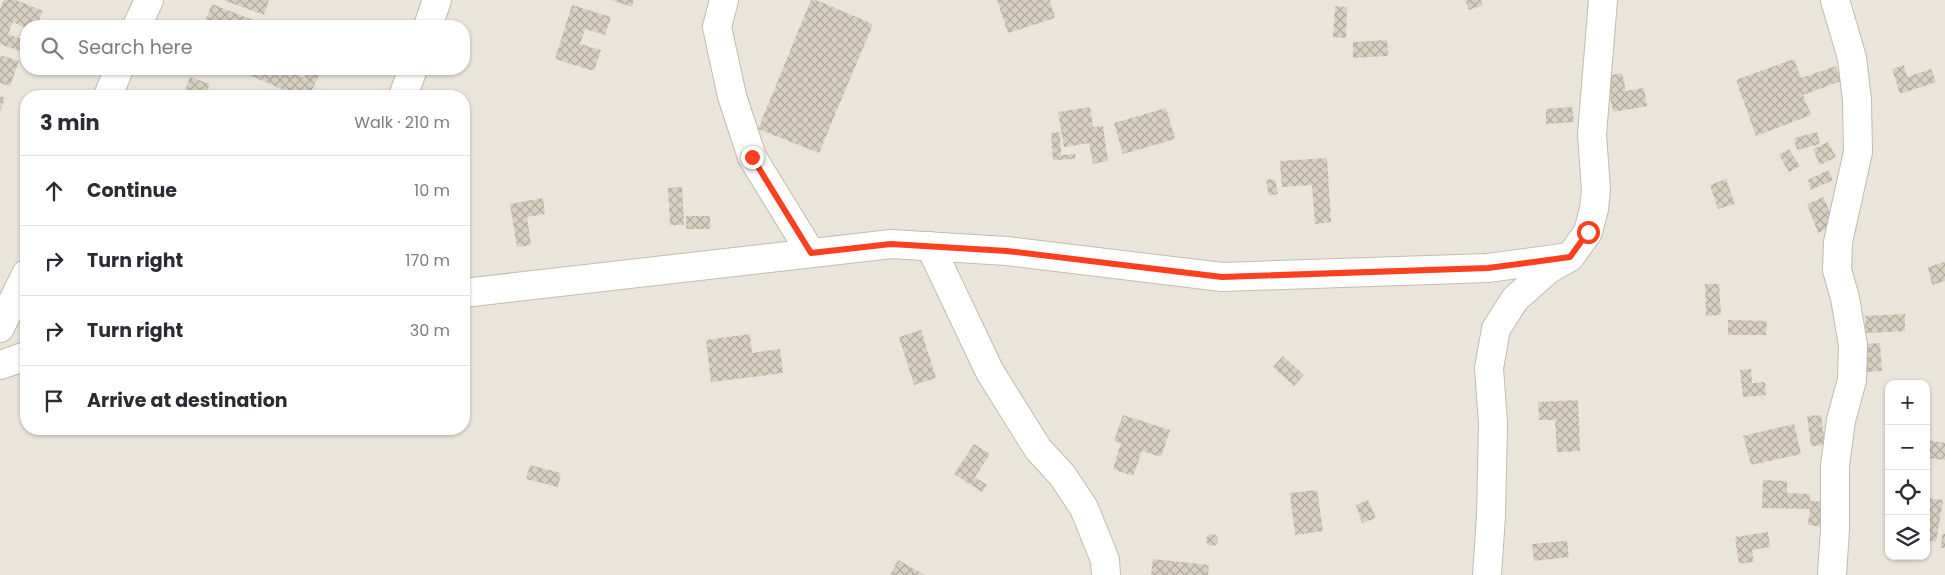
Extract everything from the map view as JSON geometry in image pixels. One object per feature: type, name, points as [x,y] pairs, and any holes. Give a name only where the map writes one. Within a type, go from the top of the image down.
[{"type":"street","points":[[140,20],[149,0]]},
{"type":"street","points":[[430,20],[437,0]]},
{"type":"street","points":[[724,0],[717,27],[732,96],[752,157],[811,253]]},
{"type":"street","points":[[1487,575],[1492,516],[1493,423],[1489,368],[1496,329],[1516,299],[1549,269],[1570,257],[1588,232],[1594,209],[1596,190],[1592,134],[1597,54],[1603,0]]},
{"type":"street","points":[[1832,575],[1836,529],[1835,466],[1842,420],[1852,380],[1853,344],[1846,298],[1837,270],[1838,242],[1858,152],[1857,100],[1852,58],[1834,0]]},
{"type":"street","points":[[110,90],[117,75]]},
{"type":"street","points":[[406,90],[411,75]]},
{"type":"street","points":[[470,291],[891,244],[1007,251],[1222,277],[1488,268],[1570,257]]},
{"type":"street","points":[[930,246],[990,372],[1038,449],[1062,475],[1084,508],[1105,560],[1106,575]]},
{"type":"street","points":[[0,328],[20,286]]},
{"type":"street","points":[[0,365],[20,358]]},
{"type":"shaded area","points":[[0,0],[1945,0],[1945,575],[0,575]]},
{"type":"building","points":[[4,0],[16,0],[43,11],[39,20],[20,20],[20,25],[13,22],[8,34],[20,39],[19,51],[0,44],[0,9]]},
{"type":"building","points":[[223,0],[269,0],[264,15]]},
{"type":"building","points":[[611,0],[634,0],[632,7]]},
{"type":"building","points":[[811,0],[816,0],[873,24],[819,153],[758,129]]},
{"type":"building","points":[[997,0],[1050,0],[1055,18],[1008,33]]},
{"type":"building","points":[[1465,0],[1481,0],[1483,5],[1469,10]]},
{"type":"building","points":[[212,4],[253,20],[205,20]]},
{"type":"building","points":[[572,5],[611,17],[605,35],[585,29],[580,44],[601,50],[594,71],[555,59]]},
{"type":"building","points":[[1335,6],[1347,7],[1346,38],[1333,37]]},
{"type":"building","points":[[1387,40],[1388,56],[1353,58],[1353,42]]},
{"type":"building","points":[[0,55],[19,61],[10,86],[0,83]]},
{"type":"building","points":[[1794,59],[1801,78],[1836,66],[1841,81],[1803,95],[1811,115],[1756,136],[1736,80]]},
{"type":"building","points":[[1904,65],[1907,77],[1931,69],[1936,82],[1900,94],[1892,69]]},
{"type":"building","points":[[1622,73],[1626,91],[1644,88],[1647,106],[1613,112],[1606,76]]},
{"type":"building","points":[[249,75],[297,75],[304,78],[305,75],[319,75],[312,90],[284,90]]},
{"type":"building","points":[[190,77],[210,84],[208,90],[185,90]]},
{"type":"building","points":[[0,96],[5,98],[0,111]]},
{"type":"building","points":[[1090,107],[1093,127],[1103,126],[1108,161],[1093,164],[1089,143],[1064,147],[1058,112]]},
{"type":"building","points":[[1572,107],[1574,122],[1546,124],[1546,109]]},
{"type":"building","points":[[1166,108],[1175,139],[1123,154],[1114,123]]},
{"type":"building","points":[[1060,132],[1061,155],[1075,154],[1076,159],[1053,160],[1051,133]]},
{"type":"building","points":[[1817,132],[1820,144],[1797,150],[1794,138]]},
{"type":"building","points":[[1828,142],[1836,157],[1820,165],[1813,149]]},
{"type":"building","points":[[1789,149],[1800,166],[1789,172],[1779,155]]},
{"type":"building","points":[[1327,158],[1331,222],[1315,224],[1312,185],[1282,187],[1280,161]]},
{"type":"building","points":[[1828,170],[1833,180],[1811,190],[1808,180]]},
{"type":"building","points":[[1275,179],[1278,194],[1269,196],[1266,180]]},
{"type":"building","points":[[1726,179],[1735,204],[1718,209],[1710,185]]},
{"type":"building","points":[[682,187],[684,225],[670,225],[668,188]]},
{"type":"building","points":[[1824,197],[1834,225],[1818,233],[1807,204]]},
{"type":"building","points":[[543,198],[545,214],[527,217],[531,245],[517,247],[510,204]]},
{"type":"building","points":[[686,216],[710,216],[710,229],[686,229]]},
{"type":"building","points":[[1945,262],[1945,281],[1932,285],[1928,267]]},
{"type":"building","points":[[1705,284],[1719,284],[1721,315],[1706,316]]},
{"type":"building","points":[[1905,314],[1905,331],[1866,333],[1865,316]]},
{"type":"building","points":[[1728,320],[1767,321],[1766,335],[1728,335]]},
{"type":"building","points":[[921,330],[936,378],[914,385],[899,337]]},
{"type":"building","points":[[750,334],[752,353],[780,349],[783,373],[711,382],[706,340]]},
{"type":"building","points":[[1880,343],[1882,371],[1866,372],[1864,344]]},
{"type":"building","points":[[1283,356],[1304,375],[1294,386],[1273,367]]},
{"type":"building","points":[[1751,369],[1752,383],[1765,382],[1766,395],[1743,397],[1740,370]]},
{"type":"building","points":[[1578,400],[1580,451],[1557,452],[1555,420],[1539,420],[1538,402]]},
{"type":"building","points":[[1123,415],[1170,430],[1161,457],[1142,451],[1133,476],[1113,469],[1121,443],[1114,441]]},
{"type":"building","points":[[1821,415],[1825,445],[1811,446],[1807,416]]},
{"type":"building","points":[[1794,424],[1801,454],[1751,465],[1743,436]]},
{"type":"building","points":[[1930,441],[1945,443],[1945,460],[1930,458]]},
{"type":"building","points":[[974,444],[990,454],[975,477],[987,485],[982,492],[954,474]]},
{"type":"building","points":[[530,465],[561,473],[558,487],[526,479]]},
{"type":"building","points":[[1763,480],[1787,481],[1787,493],[1810,494],[1810,501],[1829,502],[1826,527],[1808,525],[1810,509],[1762,508]]},
{"type":"building","points":[[1317,490],[1323,531],[1295,535],[1290,493]]},
{"type":"building","points":[[1930,498],[1943,500],[1936,542],[1930,541]]},
{"type":"building","points":[[1368,500],[1376,518],[1362,523],[1356,505]]},
{"type":"building","points":[[1768,532],[1770,547],[1752,550],[1754,562],[1739,564],[1735,537]]},
{"type":"building","points":[[1214,534],[1217,535],[1217,545],[1210,546],[1207,545],[1206,538],[1207,535]]},
{"type":"building","points":[[1942,534],[1945,534],[1945,548],[1941,548]]},
{"type":"building","points":[[1567,541],[1569,557],[1534,561],[1532,544]]},
{"type":"building","points":[[1153,559],[1209,565],[1208,575],[1151,575]]},
{"type":"building","points":[[898,560],[925,575],[890,575]]},
{"type":"route","points":[[752,157],[811,253],[891,244],[1007,251],[1222,277],[1488,268],[1570,257],[1588,232]]}]
